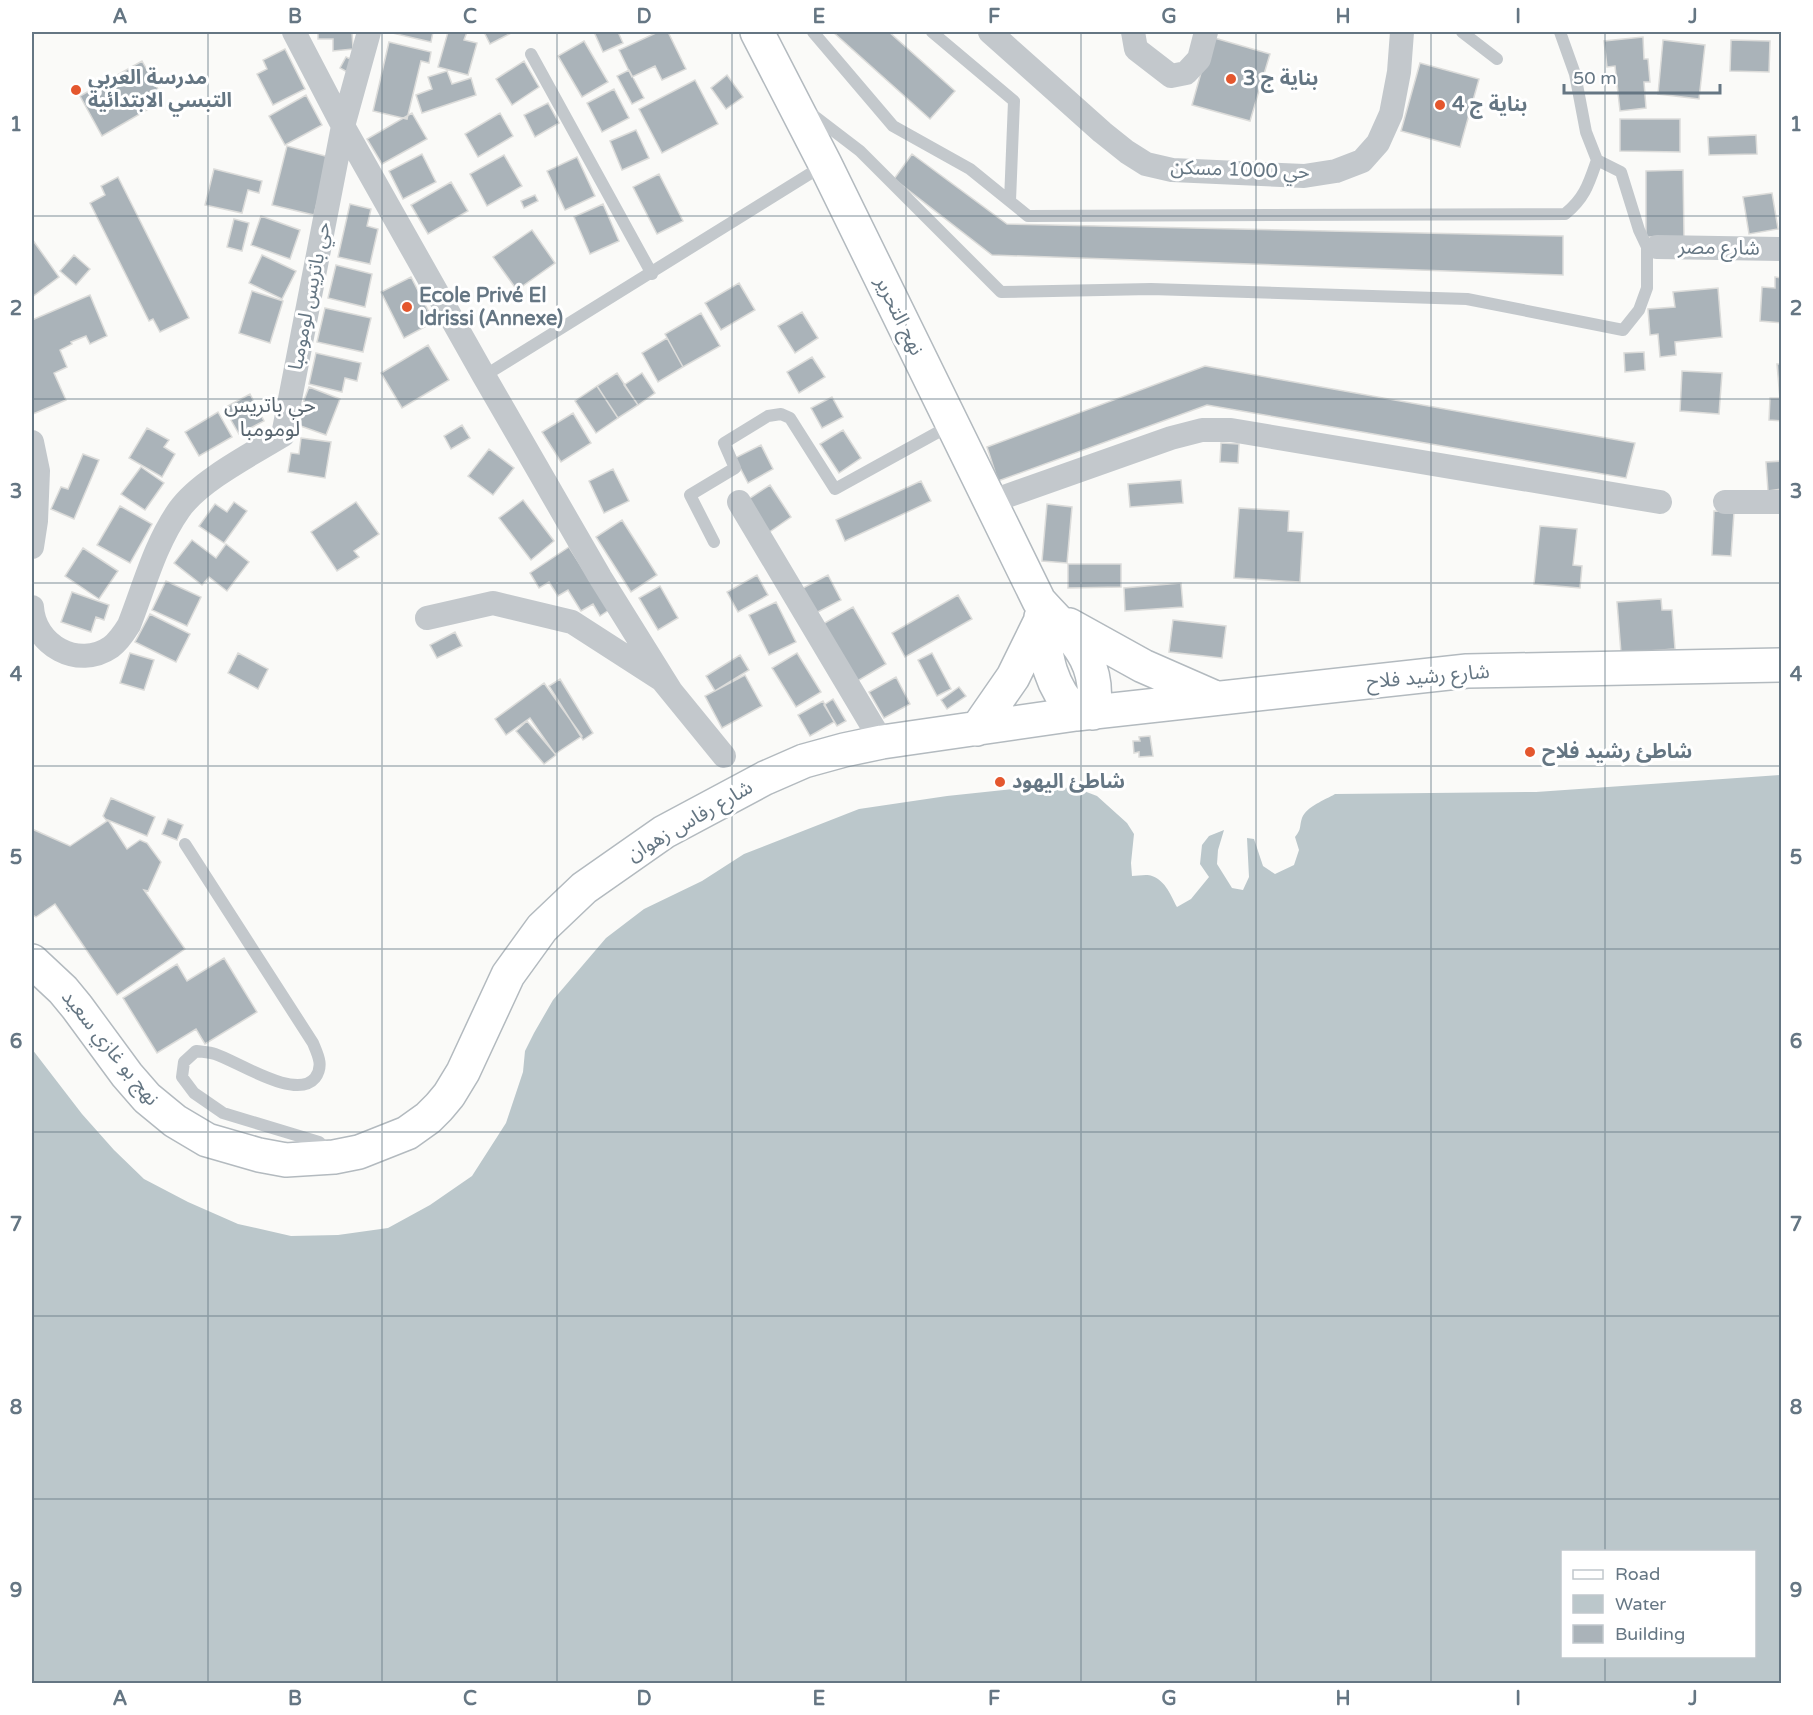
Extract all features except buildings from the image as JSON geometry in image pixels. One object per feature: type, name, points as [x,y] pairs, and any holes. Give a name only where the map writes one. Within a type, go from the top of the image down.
[{"type":"street","points":[[294,32],[484,376],[600,577],[671,691]]},
{"type":"street","name":"حي باتريس لومومبا","points":[[32,607],[36,627],[44,639],[56,649],[83,656],[110,647],[121,638],[129,625],[165,533],[180,509],[200,488],[283,435],[344,126],[369,32]]},
{"type":"street","name":"نهج التحرير","points":[[757,32],[825,164],[1043,611],[1050,673],[1056,688],[1085,714]]},
{"type":"street","name":"حي 1000 مسكن","points":[[990,32],[1102,132],[1126,152],[1146,164],[1172,170],[1304,176],[1336,171],[1362,161],[1378,144],[1391,114],[1399,72],[1401,32]]},
{"type":"street","points":[[1133,32],[1136,49],[1171,76],[1186,73],[1199,59],[1206,32]]},
{"type":"street","name":"شارع مصر","points":[[1657,247],[1782,249]]},
{"type":"street","points":[[990,502],[1171,438],[1202,430],[1231,430],[1660,502]]},
{"type":"street","points":[[32,442],[38,471],[36,521],[32,547]]},
{"type":"street","points":[[739,502],[882,742]]},
{"type":"street","points":[[1725,502],[1782,502]]},
{"type":"street","points":[[427,618],[493,603],[572,622],[662,680],[724,756]]},
{"type":"street","points":[[977,729],[1013,677],[1043,611],[1143,666],[1218,699]]},
{"type":"street","name":"شارع رشيد فلاح","points":[[1085,714],[1467,671],[1782,665]]},
{"type":"street","name":"شارع رفاس زهوان","points":[[428,1118],[449,1095],[463,1072],[500,990],[542,928],[584,888],[664,832],[765,778],[824,755],[882,742],[1085,714]]},
{"type":"street","name":"نهج بو غازي سعيد","points":[[32,962],[78,1007],[127,1075],[147,1098],[162,1111],[207,1140],[286,1160],[334,1157],[359,1152],[384,1143],[407,1133],[428,1118]]},
{"type":"lane","points":[[813,32],[893,126],[970,169],[1028,216],[1564,213],[1576,205],[1585,193],[1597,160],[1586,132],[1575,74],[1560,32]]},
{"type":"lane","points":[[932,32],[1014,101],[1010,201]]},
{"type":"lane","points":[[1462,32],[1497,59]]},
{"type":"lane","points":[[531,54],[652,274]]},
{"type":"lane","points":[[791,98],[860,151],[1001,292],[1151,289],[1467,299],[1623,330],[1639,310],[1647,288],[1647,248],[1621,172],[1597,160]]},
{"type":"lane","points":[[484,376],[652,274],[825,164]]},
{"type":"lane","points":[[714,542],[690,495],[735,468],[724,443],[768,416],[781,414],[790,418],[835,489],[952,424]]},
{"type":"lane","points":[[184,844],[313,1043],[320,1059],[319,1071],[312,1081],[296,1086],[264,1076],[215,1054],[196,1051],[184,1062],[182,1077],[194,1094],[223,1113],[319,1142],[334,1157]]},
{"type":"water","points":[[1781,775],[1781,1683],[32,1683],[32,1049],[82,1114],[114,1150],[144,1179],[188,1202],[238,1224],[291,1236],[338,1235],[388,1228],[430,1205],[472,1176],[506,1123],[523,1072],[525,1051],[534,1033],[553,1000],[606,938],[644,909],[702,881],[744,854],[859,809],[1032,787],[1076,788],[1097,796],[1127,823],[1134,834],[1132,876],[1148,875],[1157,878],[1168,889],[1177,907],[1191,899],[1209,877],[1200,864],[1202,845],[1209,836],[1224,830],[1218,850],[1217,864],[1232,888],[1243,890],[1249,877],[1247,838],[1254,839],[1263,866],[1275,874],[1294,865],[1299,850],[1295,837],[1304,814],[1335,794],[1536,792]]},
{"type":"place","name":"بناية ج 3","points":[[1231,79]]},
{"type":"place","name":"مدرسة العربي التبسي الابتدائية","points":[[76,90]]},
{"type":"place","name":"بناية ج 4","points":[[1440,105]]},
{"type":"place","name":"Ecole Privé El Idrissi (Annexe)","points":[[407,307]]},
{"type":"place","name":"شاطئ رشيد فلاح","points":[[1530,752]]},
{"type":"place","name":"شاطئ اليهود","points":[[1000,782]]},
{"type":"district","name":"حي باتريس لومومبا","points":[[270,417]]}]
